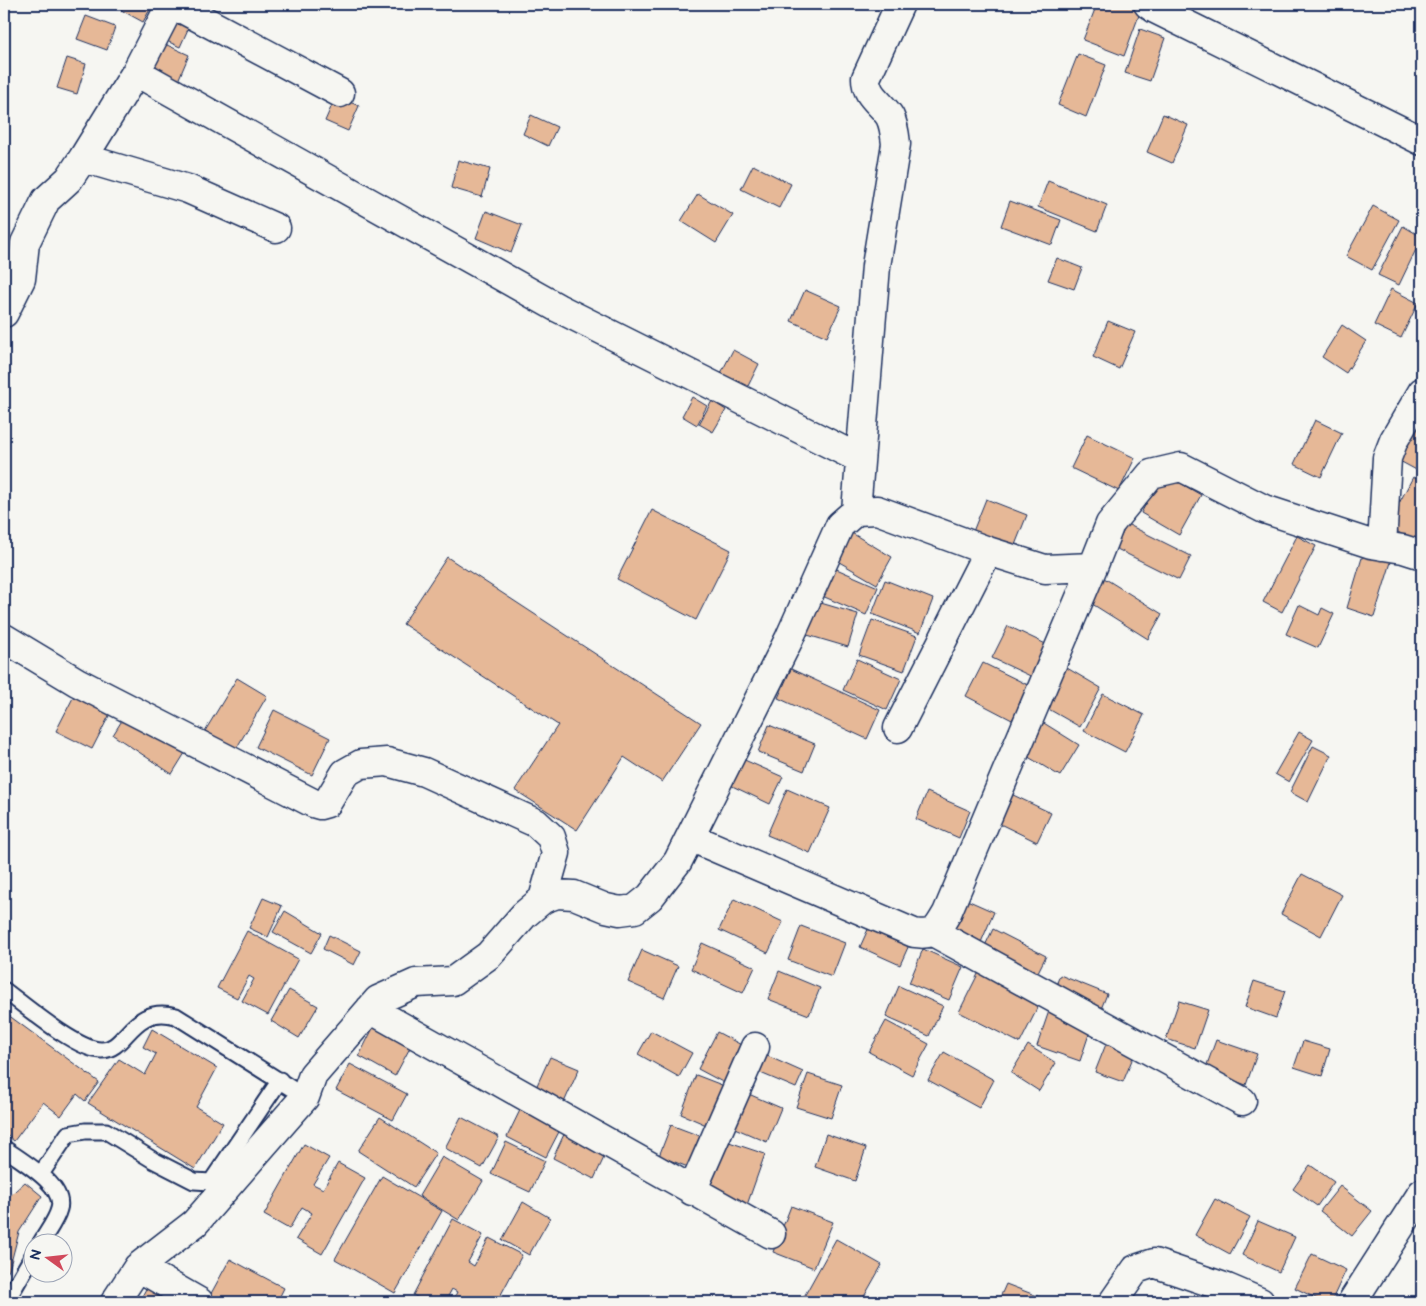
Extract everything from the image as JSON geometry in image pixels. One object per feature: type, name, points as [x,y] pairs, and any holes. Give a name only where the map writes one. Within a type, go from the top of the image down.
[{"type":"street","points":[[4,313],[21,278],[24,243],[46,200],[69,179],[83,158],[136,72],[172,4],[340,93]]},
{"type":"street","points":[[856,511],[876,266],[896,144],[894,129],[889,117],[871,97],[866,87],[866,78],[900,4]]},
{"type":"street","points":[[1148,4],[1422,141]]},
{"type":"street","points":[[136,72],[558,308],[860,459]]},
{"type":"street","points":[[83,158],[188,189],[276,228]]},
{"type":"street","points":[[1382,546],[1387,458],[1394,440],[1422,392]]},
{"type":"street","points":[[690,838],[914,933],[928,935],[934,932],[947,913],[1110,524],[1150,474],[1181,467],[1264,509],[1382,546],[1403,549],[1422,555]]},
{"type":"street","points":[[116,1302],[138,1266],[195,1223],[305,1097],[313,1075],[378,1000],[416,983],[453,981],[489,955],[524,915],[543,898],[557,894],[574,895],[606,908],[620,911],[635,909],[650,897],[678,861],[789,639],[840,526],[856,511],[877,510],[988,551],[1045,569],[1093,567]]},
{"type":"street","points":[[898,728],[988,551]]},
{"type":"street","points":[[4,638],[77,682],[313,803],[320,805],[327,803],[345,773],[361,764],[387,762],[424,772],[536,823],[551,837],[556,853],[543,898]]},
{"type":"street","points":[[934,932],[1242,1102]]},
{"type":"street","points":[[370,1009],[771,1234]]},
{"type":"street","points":[[692,1191],[755,1047]]},
{"type":"street","points":[[1352,1302],[1422,1193]]},
{"type":"street","points":[[1113,1302],[1136,1269],[1154,1263],[1227,1288],[1260,1302]]},
{"type":"street","points":[[138,1266],[199,1302]]},
{"type":"lane","points":[[4,990],[72,1039],[89,1048],[101,1051],[112,1048],[146,1017],[161,1012],[176,1016],[305,1097]]},
{"type":"lane","points":[[41,1174],[68,1134],[85,1131],[106,1131],[153,1160],[194,1181],[211,1182],[280,1080]]},
{"type":"lane","points":[[4,1148],[41,1174],[58,1193],[60,1208],[46,1234]]},
{"type":"lane","points":[[6,1302],[22,1274]]},
{"type":"building","points":[[124,4],[153,4],[143,22],[121,10]]},
{"type":"building","points":[[1097,4],[1133,4],[1142,7],[1124,56],[1083,40]]},
{"type":"building","points":[[174,9],[193,18],[180,47],[160,38]]},
{"type":"building","points":[[86,16],[115,27],[107,50],[77,39]]},
{"type":"building","points":[[1140,29],[1165,38],[1150,81],[1125,73]]},
{"type":"building","points":[[156,40],[189,55],[177,83],[144,70]]},
{"type":"building","points":[[1078,54],[1106,65],[1086,117],[1058,105]]},
{"type":"building","points":[[67,58],[86,64],[77,94],[57,88]]},
{"type":"building","points":[[336,96],[359,106],[348,131],[325,121]]},
{"type":"building","points":[[1163,114],[1188,125],[1172,163],[1147,152]]},
{"type":"building","points":[[531,115],[557,127],[548,146],[523,134]]},
{"type":"building","points":[[458,160],[490,169],[482,197],[451,188]]},
{"type":"building","points":[[753,165],[791,184],[779,208],[741,189]]},
{"type":"building","points":[[1048,181],[1107,205],[1097,231],[1038,207]]},
{"type":"building","points":[[698,194],[733,215],[716,243],[681,221]]},
{"type":"building","points":[[1010,201],[1061,220],[1052,245],[1001,226]]},
{"type":"building","points":[[1373,206],[1399,220],[1372,270],[1346,256]]},
{"type":"building","points":[[486,211],[522,225],[511,253],[476,238]]},
{"type":"building","points":[[1403,226],[1422,237],[1399,285],[1378,275]]},
{"type":"building","points":[[1057,258],[1082,268],[1074,289],[1048,280]]},
{"type":"building","points":[[1391,289],[1418,303],[1401,338],[1374,325]]},
{"type":"building","points":[[805,290],[841,306],[827,337],[791,321]]},
{"type":"building","points":[[1108,321],[1135,332],[1119,369],[1093,357]]},
{"type":"building","points":[[1342,325],[1366,341],[1346,373],[1322,357]]},
{"type":"building","points":[[733,350],[759,364],[747,388],[720,375]]},
{"type":"building","points":[[692,397],[707,406],[697,425],[682,416]]},
{"type":"building","points":[[712,401],[726,410],[713,432],[699,424]]},
{"type":"building","points":[[1315,420],[1342,433],[1321,477],[1294,464]]},
{"type":"building","points":[[1416,423],[1422,427],[1422,473],[1396,459]]},
{"type":"building","points":[[1087,435],[1135,458],[1119,491],[1071,468]]},
{"type":"building","points":[[1163,473],[1201,495],[1179,535],[1141,513]]},
{"type":"building","points":[[1413,477],[1422,482],[1422,545],[1387,526]]},
{"type":"building","points":[[986,499],[1027,515],[1013,550],[972,534]]},
{"type":"building","points":[[652,510],[731,550],[696,620],[617,579]]},
{"type":"building","points":[[1127,524],[1191,556],[1179,580],[1115,548]]},
{"type":"building","points":[[850,532],[892,557],[877,584],[834,559]]},
{"type":"building","points":[[1297,536],[1316,546],[1282,612],[1263,602]]},
{"type":"building","points":[[1364,551],[1392,559],[1374,617],[1347,608]]},
{"type":"building","points":[[447,557],[701,723],[662,782],[624,757],[577,830],[515,790],[558,725],[403,624]]},
{"type":"building","points":[[832,567],[878,587],[866,615],[820,595]]},
{"type":"building","points":[[1104,578],[1162,614],[1148,639],[1089,602]]},
{"type":"building","points":[[885,580],[933,599],[920,633],[872,614]]},
{"type":"building","points":[[814,601],[858,614],[848,647],[804,634]]},
{"type":"building","points":[[1299,605],[1319,615],[1322,608],[1334,614],[1318,648],[1286,634]]},
{"type":"building","points":[[872,620],[917,636],[904,671],[859,655]]},
{"type":"building","points":[[1008,626],[1054,648],[1039,680],[992,658]]},
{"type":"building","points":[[857,659],[901,679],[887,710],[843,690]]},
{"type":"building","points":[[983,663],[1030,686],[1012,720],[966,696]]},
{"type":"building","points":[[1067,668],[1101,688],[1080,727],[1045,707]]},
{"type":"building","points":[[791,669],[880,710],[867,739],[778,698]]},
{"type":"building","points":[[237,678],[267,696],[236,749],[205,731]]},
{"type":"building","points":[[77,690],[113,708],[92,749],[56,731]]},
{"type":"building","points":[[1103,694],[1144,715],[1125,752],[1084,731]]},
{"type":"building","points":[[274,710],[330,738],[312,775],[256,747]]},
{"type":"building","points":[[126,714],[185,753],[172,774],[113,735]]},
{"type":"building","points":[[1039,720],[1079,745],[1060,776],[1020,752]]},
{"type":"building","points":[[769,725],[815,744],[804,771],[758,752]]},
{"type":"building","points":[[1299,732],[1313,740],[1289,782],[1275,774]]},
{"type":"building","points":[[1313,746],[1331,755],[1308,802],[1290,792]]},
{"type":"building","points":[[740,758],[783,777],[770,804],[728,784]]},
{"type":"building","points":[[787,789],[830,808],[810,853],[767,835]]},
{"type":"building","points":[[927,792],[970,811],[959,838],[916,819]]},
{"type":"building","points":[[1011,794],[1051,813],[1037,842],[998,823]]},
{"type":"building","points":[[1302,874],[1342,895],[1321,936],[1281,914]]},
{"type":"building","points":[[958,896],[994,912],[979,947],[943,930]]},
{"type":"building","points":[[263,898],[282,906],[268,937],[249,928]]},
{"type":"building","points":[[734,899],[783,922],[768,953],[719,930]]},
{"type":"building","points":[[285,911],[322,933],[311,953],[273,932]]},
{"type":"building","points":[[874,916],[914,934],[900,965],[860,947]]},
{"type":"building","points":[[801,926],[845,943],[832,977],[788,960]]},
{"type":"building","points":[[993,929],[1046,956],[1035,978],[982,952]]},
{"type":"building","points":[[247,931],[298,959],[268,1015],[242,1001],[254,979],[249,976],[237,998],[217,988]]},
{"type":"building","points":[[329,935],[361,951],[354,965],[323,949]]},
{"type":"building","points":[[702,943],[755,967],[743,993],[691,969]]},
{"type":"building","points":[[923,949],[963,967],[949,1000],[909,983]]},
{"type":"building","points":[[642,950],[678,966],[664,998],[628,982]]},
{"type":"building","points":[[981,968],[1042,999],[1020,1043],[959,1012]]},
{"type":"building","points":[[779,971],[820,988],[809,1015],[768,999]]},
{"type":"building","points":[[1060,975],[1107,994],[1099,1014],[1052,995]]},
{"type":"building","points":[[1254,981],[1285,991],[1276,1018],[1245,1007]]},
{"type":"building","points":[[899,986],[943,1006],[929,1036],[886,1017]]},
{"type":"building","points":[[289,990],[318,1006],[299,1038],[271,1021]]},
{"type":"building","points":[[1179,1001],[1208,1010],[1195,1048],[1166,1039]]},
{"type":"building","points":[[1050,1008],[1093,1022],[1080,1061],[1037,1046]]},
{"type":"building","points":[[4,1012],[99,1082],[85,1101],[77,1094],[61,1116],[43,1102],[14,1141],[4,1133]]},
{"type":"building","points":[[886,1021],[929,1044],[912,1075],[869,1052]]},
{"type":"building","points":[[375,1024],[412,1044],[395,1076],[359,1056]]},
{"type":"building","points":[[152,1029],[217,1068],[196,1107],[223,1123],[195,1169],[88,1103],[119,1059],[145,1075],[156,1054],[143,1047]]},
{"type":"building","points":[[651,1031],[692,1053],[679,1077],[638,1054]]},
{"type":"building","points":[[717,1032],[749,1049],[730,1086],[698,1069]]},
{"type":"building","points":[[1108,1039],[1136,1050],[1123,1082],[1095,1072]]},
{"type":"building","points":[[1216,1040],[1257,1054],[1246,1085],[1205,1070]]},
{"type":"building","points":[[1303,1041],[1330,1049],[1322,1076],[1294,1067]]},
{"type":"building","points":[[1028,1045],[1056,1063],[1039,1091],[1011,1073]]},
{"type":"building","points":[[944,1052],[994,1080],[979,1108],[928,1080]]},
{"type":"building","points":[[765,1055],[803,1072],[796,1088],[758,1072]]},
{"type":"building","points":[[550,1057],[579,1069],[562,1107],[533,1094]]},
{"type":"building","points":[[350,1064],[407,1094],[393,1120],[336,1090]]},
{"type":"building","points":[[808,1074],[842,1085],[831,1118],[796,1107]]},
{"type":"building","points":[[696,1075],[727,1087],[711,1127],[681,1114]]},
{"type":"building","points":[[744,1092],[781,1108],[767,1142],[730,1126]]},
{"type":"building","points":[[523,1104],[563,1124],[546,1157],[507,1137]]},
{"type":"building","points":[[380,1117],[436,1153],[414,1187],[358,1151]]},
{"type":"building","points":[[461,1117],[499,1137],[482,1168],[445,1148]]},
{"type":"building","points":[[671,1125],[700,1136],[688,1167],[659,1156]]},
{"type":"building","points":[[566,1130],[607,1151],[594,1179],[553,1158]]},
{"type":"building","points":[[826,1134],[866,1148],[855,1181],[815,1167]]},
{"type":"building","points":[[723,1140],[765,1154],[747,1205],[705,1190]]},
{"type":"building","points":[[506,1142],[545,1161],[530,1192],[491,1174]]},
{"type":"building","points":[[304,1144],[329,1158],[313,1184],[323,1189],[338,1163],[365,1178],[322,1254],[296,1239],[312,1213],[302,1207],[289,1229],[264,1215]]},
{"type":"building","points":[[442,1157],[483,1181],[459,1220],[419,1196]]},
{"type":"building","points":[[1310,1165],[1334,1182],[1317,1206],[1293,1189]]},
{"type":"building","points":[[382,1176],[442,1211],[395,1293],[335,1259]]},
{"type":"building","points":[[25,1182],[42,1196],[19,1232],[9,1270],[4,1277],[4,1201]]},
{"type":"building","points":[[1340,1186],[1372,1211],[1352,1236],[1320,1211]]},
{"type":"building","points":[[1215,1199],[1250,1217],[1230,1254],[1195,1235]]},
{"type":"building","points":[[523,1202],[550,1218],[529,1255],[502,1240]]},
{"type":"building","points":[[791,1206],[833,1222],[814,1268],[773,1252]]},
{"type":"building","points":[[453,1219],[483,1235],[468,1262],[474,1266],[489,1238],[522,1255],[497,1302],[452,1302],[457,1292],[452,1289],[445,1302],[426,1302],[413,1295]]},
{"type":"building","points":[[1258,1221],[1295,1237],[1279,1272],[1242,1255]]},
{"type":"building","points":[[836,1239],[882,1265],[861,1302],[801,1302]]},
{"type":"building","points":[[1312,1254],[1346,1270],[1331,1302],[1324,1302],[1295,1288]]},
{"type":"building","points":[[230,1259],[284,1288],[277,1302],[215,1302],[208,1299]]},
{"type":"building","points":[[1006,1284],[1053,1302],[998,1302]]},
{"type":"building","points":[[148,1285],[179,1302],[139,1302]]}]
